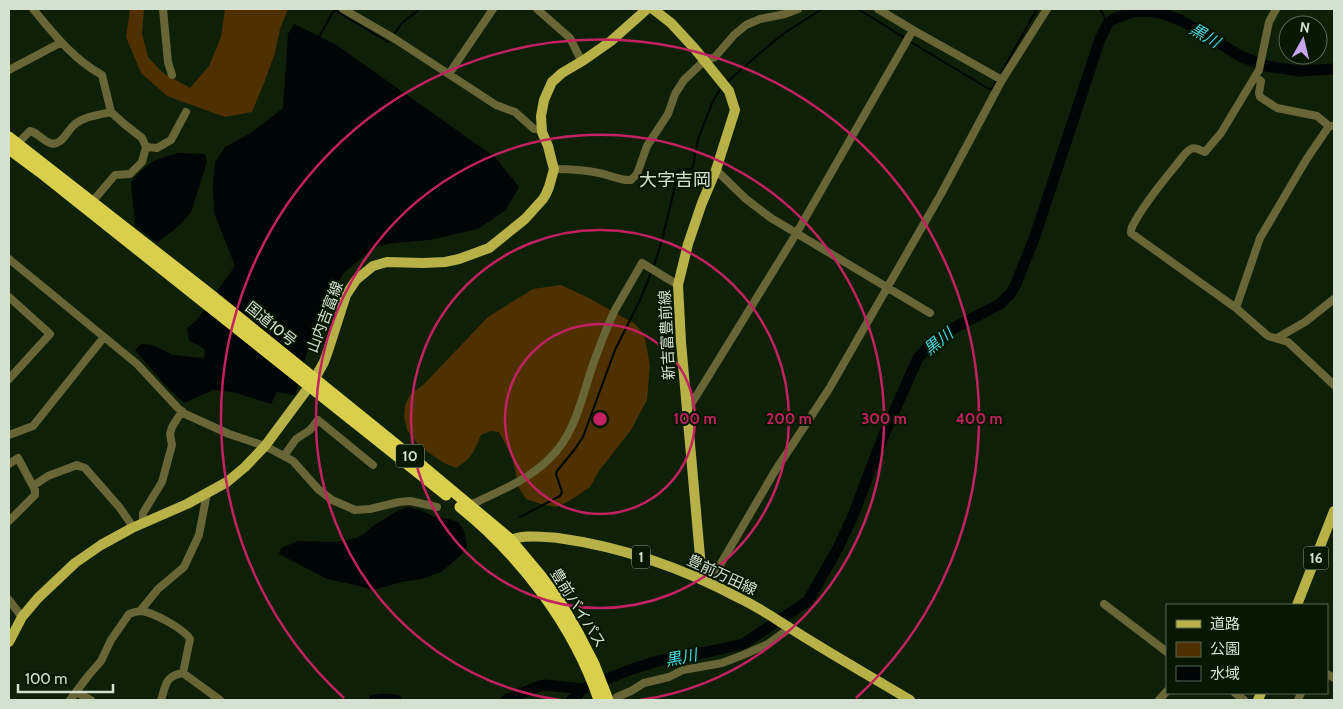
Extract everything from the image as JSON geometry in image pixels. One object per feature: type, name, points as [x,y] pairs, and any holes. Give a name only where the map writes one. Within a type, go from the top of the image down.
[{"type":"highway","name":"国道10号","points":[[11,147],[92,202],[206,298]]},
{"type":"highway","name":"国道10号","points":[[11,147],[206,298],[464,510],[507,543]]},
{"type":"highway","name":"国道10号","points":[[309,381],[470,505],[507,543]]},
{"type":"highway","name":"豊前バイパス","points":[[507,543],[541,576],[560,602],[578,633],[590,666],[599,700]]},
{"type":"highway","name":"豊前バイパス","points":[[590,666],[608,700]]},
{"type":"main road","points":[[554,169],[542,129],[541,116],[544,100],[552,82],[562,73],[582,62],[611,40],[647,9]]},
{"type":"main road","name":"新吉富豊前線","points":[[653,9],[671,23],[729,91],[735,110],[716,170],[688,244],[678,285],[681,342],[702,579]]},
{"type":"main road","name":"山内吉富線","points":[[9,642],[22,617],[38,598],[75,563],[101,545],[143,523],[187,504],[227,482],[245,467],[264,446],[324,362],[346,295],[356,280],[373,266],[387,262],[445,262],[459,260],[489,248],[521,222],[542,199],[549,186],[554,169]]},
{"type":"main road","name":"16","points":[[1297,604],[1334,511]]},
{"type":"main road","name":"豊前万田線","points":[[507,543],[531,536],[583,542],[626,551],[702,579],[742,599],[910,700]]},
{"type":"street","points":[[34,9],[60,43],[90,69],[102,75],[111,112],[142,138],[146,147],[142,162],[130,174],[115,175],[92,202]]},
{"type":"street","points":[[163,9],[168,62],[172,75]]},
{"type":"street","points":[[343,9],[395,39],[496,104],[514,112],[534,129],[542,129]]},
{"type":"street","points":[[449,74],[492,9]]},
{"type":"street","points":[[537,9],[570,38],[582,62]]},
{"type":"street","points":[[554,169],[584,170],[631,180],[637,174],[647,146],[668,114],[684,80],[704,61],[715,57],[734,35],[746,25],[760,19],[798,9]]},
{"type":"street","points":[[878,9],[1002,80]]},
{"type":"street","points":[[716,572],[775,471],[829,389],[941,194],[1002,80],[1047,9]]},
{"type":"street","points":[[1276,9],[1269,22],[1257,74],[1221,133],[1205,152],[1195,148],[1187,152],[1145,206],[1131,227],[1131,232],[1236,308],[1268,336],[1288,342],[1334,385]]},
{"type":"street","points":[[687,411],[796,234],[913,30]]},
{"type":"street","points":[[9,70],[60,43]]},
{"type":"street","points":[[1236,308],[1260,238],[1306,160],[1332,126],[1317,116],[1277,108],[1260,97],[1261,81],[1257,74]]},
{"type":"street","points":[[11,147],[30,130],[50,143],[55,144],[61,141],[72,126],[81,120],[111,112]]},
{"type":"street","points":[[146,147],[158,148],[171,140],[186,112]]},
{"type":"street","points":[[716,170],[746,199],[771,218],[930,314]]},
{"type":"street","points":[[10,263],[137,364],[182,411],[229,434],[264,446],[293,461],[318,489],[332,500],[355,510],[410,501],[437,508]]},
{"type":"street","points":[[470,505],[535,472],[550,459],[562,444],[575,420],[595,358],[615,311],[642,263],[678,285]]},
{"type":"street","points":[[9,297],[50,334],[9,379]]},
{"type":"street","points":[[1277,338],[1305,322],[1334,299]]},
{"type":"street","points":[[9,435],[33,426],[104,337]]},
{"type":"street","points":[[143,523],[143,513],[162,482],[172,445],[170,434],[182,411]]},
{"type":"street","points":[[284,456],[296,439],[310,430],[318,420],[373,465]]},
{"type":"street","points":[[9,464],[18,458],[35,490],[35,495],[9,521]]},
{"type":"street","points":[[33,486],[48,476],[77,465],[85,468],[120,508],[133,528]]},
{"type":"street","points":[[140,611],[158,589],[184,567],[199,535],[207,493]]},
{"type":"street","points":[[9,600],[22,617]]},
{"type":"street","points":[[1104,604],[1166,651]]},
{"type":"street","points":[[70,700],[101,661],[111,640],[129,614],[140,611],[161,618],[186,634],[190,639],[183,674]]},
{"type":"street","points":[[618,700],[617,697],[644,683],[683,670],[722,663],[743,655],[768,644],[789,627]]},
{"type":"street","points":[[160,700],[170,677],[175,674],[183,674],[220,700]]},
{"type":"street","points":[[76,692],[91,700]]},
{"type":"green space","points":[[130,9],[144,9],[142,34],[148,57],[162,72],[190,88],[209,66],[221,37],[225,9],[288,9],[280,29],[275,53],[252,112],[225,117],[167,96],[141,73],[126,37]]},
{"type":"green space","points":[[561,285],[589,298],[635,324],[644,334],[650,365],[647,400],[631,430],[599,471],[590,487],[557,507],[526,499],[519,488],[512,457],[499,432],[491,431],[481,435],[472,454],[456,468],[444,463],[419,446],[407,430],[404,417],[405,405],[410,395],[424,384],[488,317],[533,289]]},
{"type":"water","points":[[294,24],[335,44],[496,158],[519,187],[506,210],[478,229],[429,240],[378,246],[343,274],[309,345],[295,395],[277,392],[271,404],[233,392],[213,390],[184,403],[166,386],[135,350],[141,344],[153,345],[173,355],[204,358],[205,350],[189,341],[187,328],[196,321],[235,266],[214,212],[213,184],[215,162],[225,147],[251,133],[283,108],[288,34]]},
{"type":"water","points":[[178,153],[205,154],[207,162],[191,212],[181,224],[157,243],[135,226],[131,182],[142,170],[152,163]]},
{"type":"water","points":[[408,507],[435,517],[458,522],[464,530],[467,547],[459,557],[441,572],[422,579],[401,582],[373,590],[327,579],[279,554],[281,548],[298,541],[335,542],[356,538],[397,511]]},
{"type":"waterway","points":[[395,33],[402,23],[420,9]]},
{"type":"waterway","points":[[726,83],[783,34],[822,9]]},
{"type":"waterway","points":[[858,9],[905,38]]},
{"type":"waterway","points":[[1000,75],[1037,9]]},
{"type":"waterway","points":[[1100,9],[1108,23]]},
{"type":"waterway","points":[[319,37],[334,10],[388,42]]},
{"type":"waterway","name":"黒川","points":[[506,700],[539,686],[582,689],[658,661],[743,644],[808,601],[838,548],[852,518],[885,432],[918,358],[929,346],[950,330],[1000,304],[1010,294],[1016,284],[1035,236],[1100,39],[1108,23],[1132,12],[1148,11],[1161,13],[1180,20],[1240,56],[1266,66],[1300,71],[1334,69]]},
{"type":"waterway","points":[[909,41],[989,89],[992,89],[998,79]]},
{"type":"waterway","points":[[654,266],[679,170],[691,169],[693,167],[698,139],[713,101],[721,88]]},
{"type":"waterway","points":[[520,517],[560,496],[562,492],[556,474],[557,471],[583,437],[615,350],[652,271]]},
{"type":"waterway","points":[[571,700],[582,689]]},
{"type":"waterway","name":"黒川","points":[[374,700],[396,700]]},
{"type":"district","name":"大字吉岡","points":[[675,180]]}]
